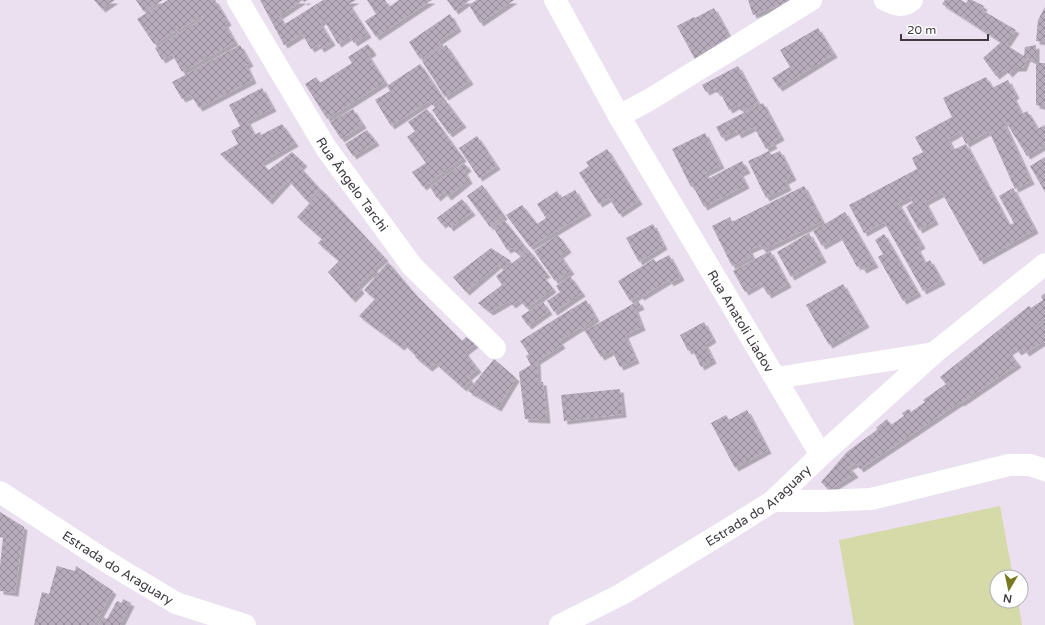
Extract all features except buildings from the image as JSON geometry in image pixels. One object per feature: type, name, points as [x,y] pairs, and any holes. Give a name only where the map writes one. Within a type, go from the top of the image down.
[{"type":"street","name":"Rua Ângelo Tarchi","points":[[238,0],[326,148],[412,266],[495,348]]},
{"type":"street","name":"Rua Anatoli Liadov","points":[[555,0],[619,116],[776,378],[934,353],[1045,264]]},
{"type":"street","points":[[619,116],[656,96],[811,0]]},
{"type":"street","points":[[885,0],[896,5],[905,5],[912,0]]},
{"type":"street","name":"Estrada do Araguary","points":[[560,625],[622,594],[773,501],[821,455],[934,353]]},
{"type":"street","points":[[776,378],[821,455]]},
{"type":"street","points":[[773,501],[871,499],[1009,465],[1030,465],[1045,470]]},
{"type":"street","name":"Estrada do Araguary","points":[[0,492],[109,563],[176,603],[246,625]]},
{"type":"green space","points":[[1000,506],[1012,569],[989,569],[989,609],[1019,609],[1022,625],[854,625],[839,540]]}]
